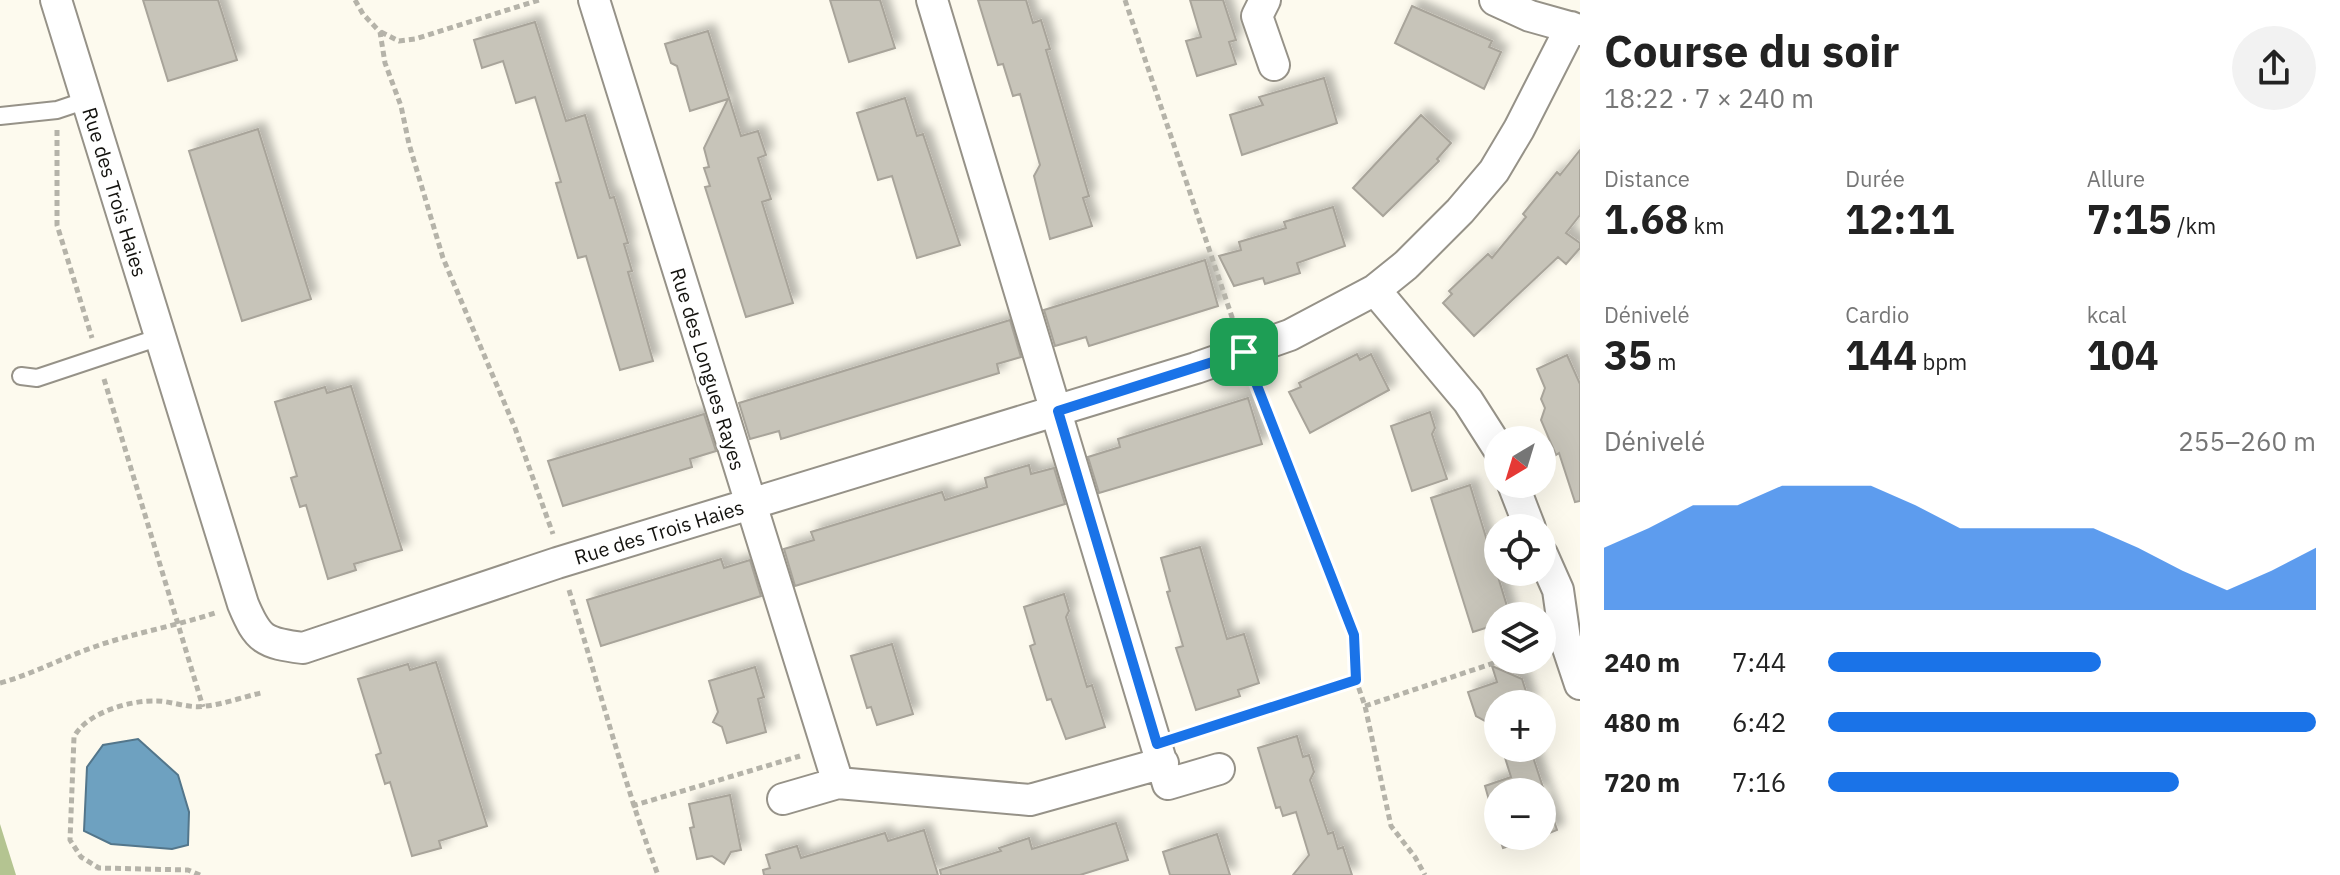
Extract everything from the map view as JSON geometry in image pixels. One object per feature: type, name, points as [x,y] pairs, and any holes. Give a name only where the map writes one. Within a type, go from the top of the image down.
[{"type":"street","name":"Rue des Trois Haies","points":[[56,0],[243,604],[254,631],[275,645],[303,648],[557,563],[1058,411],[1290,335],[1375,290],[1406,265],[1449,222],[1494,171],[1575,29]]},
{"type":"street","name":"Rue des Longues Rayes","points":[[594,0],[838,783]]},
{"type":"street","points":[[932,0],[1168,784],[1219,769]]},
{"type":"street","points":[[1265,0],[1257,16],[1274,65]]},
{"type":"street","points":[[1495,0],[1530,16],[1575,29]]},
{"type":"street","points":[[1375,290],[1468,401],[1484,426]]},
{"type":"street","points":[[1556,571],[1569,586],[1565,639],[1580,684]]},
{"type":"street","points":[[783,799],[838,783],[1030,800],[1160,754]]},
{"type":"lane","points":[[0,116],[57,110],[87,100]]},
{"type":"lane","points":[[21,376],[37,378],[160,337]]},
{"type":"path","points":[[355,0],[380,32],[399,41],[415,39],[539,0]]},
{"type":"path","points":[[1125,0],[1244,352],[1354,635],[1356,680],[1365,706],[1391,826],[1425,875]]},
{"type":"path","points":[[380,32],[385,63],[401,106],[409,144],[443,258],[515,428],[554,536],[557,563],[604,700],[632,806],[658,875]]},
{"type":"path","points":[[57,110],[57,225],[203,707]]},
{"type":"path","points":[[0,683],[28,675],[95,646],[178,625],[243,604]]},
{"type":"path","points":[[1365,706],[1484,666]]},
{"type":"path","points":[[1160,754],[1356,680]]},
{"type":"path","points":[[200,875],[188,870],[99,868],[81,857],[70,840],[74,737],[79,727],[93,718],[137,702],[157,701],[203,707],[261,693]]},
{"type":"path","points":[[632,806],[825,749]]},
{"type":"green space","points":[[0,824],[16,875],[0,875]]},
{"type":"water","points":[[138,739],[178,775],[189,812],[188,845],[172,849],[111,844],[84,831],[87,767],[103,745]]},
{"type":"building","points":[[143,0],[218,0],[237,60],[168,81]]},
{"type":"building","points":[[830,0],[880,0],[895,48],[849,62]]},
{"type":"building","points":[[978,0],[1026,0],[1033,23],[1041,20],[1050,49],[1046,50],[1089,196],[1083,198],[1092,226],[1050,239],[1034,176],[1040,165],[1020,94],[1013,96],[1003,64],[998,65]]},
{"type":"building","points":[[1190,0],[1223,0],[1236,40],[1229,42],[1236,64],[1197,76],[1186,41],[1201,37]]},
{"type":"building","points":[[1412,6],[1492,41],[1489,47],[1501,52],[1484,89],[1395,43]]},
{"type":"building","points":[[535,22],[566,121],[585,115],[610,198],[614,197],[628,243],[624,244],[632,271],[628,272],[653,361],[620,370],[586,256],[578,258],[556,183],[561,182],[535,97],[516,103],[503,61],[482,68],[474,40]]},
{"type":"building","points":[[708,31],[741,136],[758,131],[766,155],[758,158],[771,199],[762,202],[793,303],[746,317],[705,187],[710,186],[704,168],[709,167],[704,148],[728,99],[690,111],[677,66],[671,63],[665,44]]},
{"type":"building","points":[[1324,78],[1337,123],[1242,155],[1230,115],[1263,105],[1259,97]]},
{"type":"building","points":[[905,98],[917,136],[923,134],[960,245],[917,258],[892,176],[878,180],[857,113]]},
{"type":"building","points":[[1421,115],[1451,143],[1437,159],[1439,161],[1383,216],[1353,188]]},
{"type":"building","points":[[258,129],[311,299],[242,321],[189,151]]},
{"type":"building","points":[[1580,150],[1580,215],[1566,233],[1580,243],[1580,248],[1566,264],[1558,257],[1474,336],[1443,303],[1452,294],[1449,291],[1488,254],[1492,258],[1526,217],[1523,214],[1557,172],[1560,175]]},
{"type":"building","points":[[1333,207],[1345,246],[1297,263],[1300,273],[1265,284],[1263,278],[1234,286],[1219,256],[1241,250],[1239,242],[1286,228],[1284,222]]},
{"type":"building","points":[[1205,260],[1218,306],[1089,346],[1086,337],[1055,346],[1044,310]]},
{"type":"building","points":[[1010,320],[1021,357],[997,364],[999,373],[781,439],[779,431],[750,439],[739,403]]},
{"type":"building","points":[[1357,354],[1360,360],[1371,354],[1389,390],[1310,433],[1289,392],[1301,387],[1299,383]]},
{"type":"building","points":[[1567,355],[1580,384],[1580,501],[1575,502],[1559,453],[1556,455],[1556,426],[1544,426],[1541,420],[1545,408],[1541,399],[1545,388],[1537,369]]},
{"type":"building","points":[[351,386],[402,550],[354,564],[356,570],[328,579],[306,505],[300,507],[291,478],[297,476],[275,402],[325,387],[327,393]]},
{"type":"building","points":[[1248,398],[1262,444],[1099,493],[1088,457],[1120,447],[1118,439]]},
{"type":"building","points":[[1430,412],[1435,428],[1432,434],[1447,479],[1412,491],[1391,426]]},
{"type":"building","points":[[704,414],[716,451],[690,459],[692,467],[563,506],[548,461]]},
{"type":"building","points":[[1029,465],[1031,474],[1054,468],[1065,504],[795,586],[784,549],[814,540],[811,532],[942,492],[945,500],[987,487],[985,478]]},
{"type":"building","points":[[1470,485],[1484,531],[1484,586],[1501,586],[1506,602],[1484,602],[1484,628],[1473,632],[1431,498]]},
{"type":"building","points":[[1200,547],[1227,639],[1244,634],[1259,683],[1238,690],[1240,696],[1196,710],[1176,648],[1183,646],[1167,592],[1170,591],[1161,558]]},
{"type":"building","points":[[721,559],[724,568],[750,560],[761,596],[601,646],[587,600]]},
{"type":"building","points":[[1064,594],[1069,611],[1066,617],[1087,687],[1092,685],[1105,727],[1066,739],[1051,699],[1047,700],[1030,646],[1035,644],[1024,607]]},
{"type":"building","points":[[892,644],[913,714],[877,725],[871,707],[867,708],[851,656]]},
{"type":"building","points":[[436,662],[487,826],[439,841],[441,848],[412,856],[390,782],[385,784],[376,755],[381,753],[358,679],[408,664],[410,670]]},
{"type":"building","points":[[755,667],[764,697],[758,699],[766,732],[727,743],[722,727],[713,722],[718,712],[709,681]]},
{"type":"building","points":[[1494,674],[1510,674],[1522,679],[1526,690],[1484,690],[1484,720],[1476,716],[1468,692],[1497,682]]},
{"type":"building","points":[[1297,736],[1303,757],[1309,755],[1314,772],[1310,780],[1328,834],[1333,832],[1338,849],[1343,847],[1352,875],[1293,875],[1309,855],[1296,812],[1283,816],[1280,807],[1276,808],[1258,748]]},
{"type":"building","points":[[1506,762],[1535,762],[1540,778],[1508,778],[1511,777]]},
{"type":"building","points":[[730,795],[741,850],[731,852],[724,864],[712,856],[697,859],[690,828],[694,827],[689,804]]},
{"type":"building","points":[[1116,823],[1128,860],[1080,875],[941,875],[940,870],[1001,851],[999,848],[1029,838],[1032,849]]},
{"type":"building","points":[[924,830],[938,875],[764,875],[763,870],[770,868],[766,855],[797,846],[801,858],[885,833],[888,841]]},
{"type":"building","points":[[1217,834],[1230,875],[1170,875],[1163,852]]},
{"type":"route","points":[[1244,352],[1354,635],[1356,680],[1157,744],[1058,411],[1244,352]]}]
